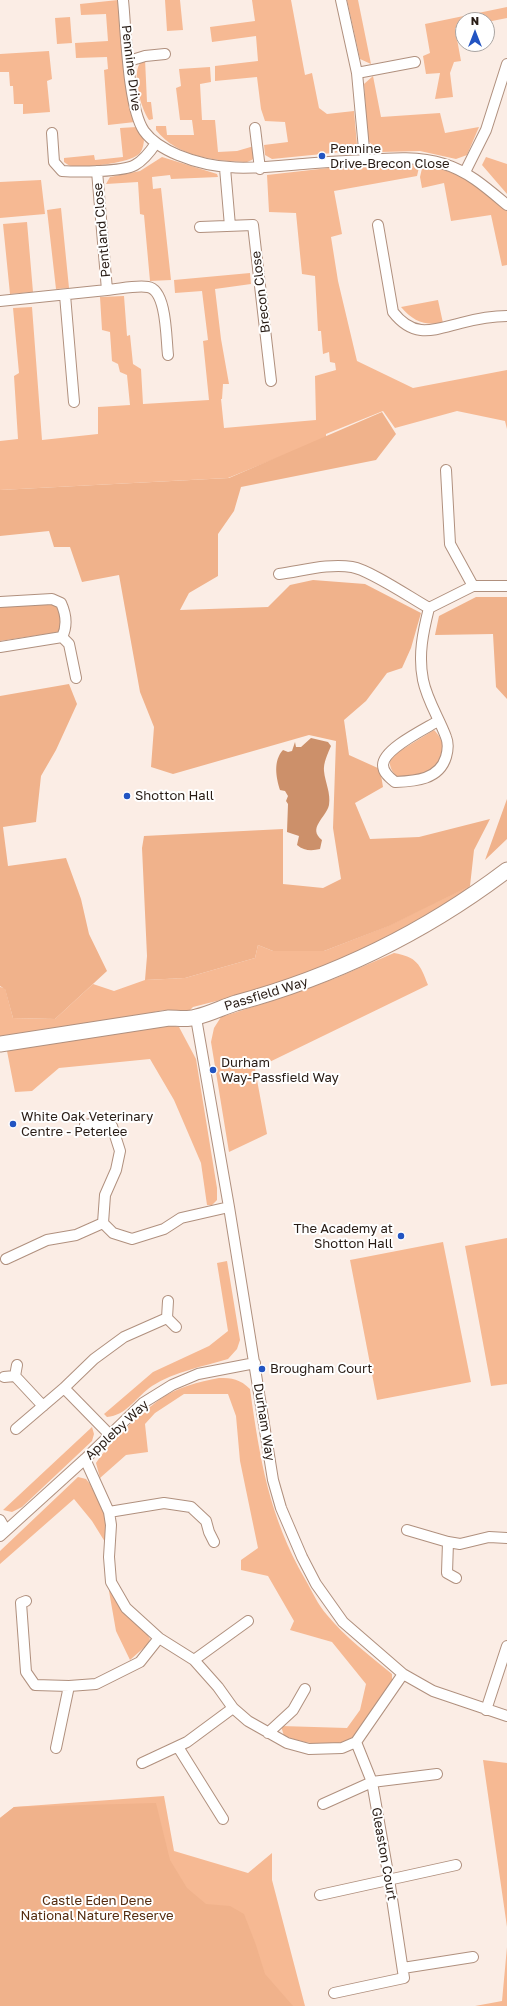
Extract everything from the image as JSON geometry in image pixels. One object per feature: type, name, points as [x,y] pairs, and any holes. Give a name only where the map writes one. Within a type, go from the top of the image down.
[{"type":"street","name":"Pennine Drive","points":[[123,0],[132,91],[137,117],[144,131],[156,143],[189,159],[207,165],[225,168],[260,168],[394,158],[422,159],[445,164],[465,172],[507,205]]},
{"type":"street","points":[[341,0],[356,73],[365,160]]},
{"type":"street","points":[[129,61],[145,56],[165,54]]},
{"type":"street","points":[[356,73],[415,62]]},
{"type":"street","points":[[465,172],[486,130],[507,64]]},
{"type":"street","points":[[255,128],[260,168]]},
{"type":"street","name":"Pentland Close","points":[[52,133],[54,162],[62,171],[97,171],[133,167],[146,158],[156,143]]},
{"type":"street","points":[[225,168],[230,226]]},
{"type":"street","name":"Pentland Close","points":[[97,171],[108,290]]},
{"type":"street","name":"Brecon Close","points":[[200,227],[253,225],[271,381]]},
{"type":"street","points":[[378,225],[393,312],[401,322],[421,330],[431,331],[461,323],[507,316]]},
{"type":"street","name":"Pentland Close","points":[[0,301],[148,287],[157,291],[162,301],[168,355]]},
{"type":"street","points":[[64,295],[74,402]]},
{"type":"street","points":[[446,470],[450,544],[472,586]]},
{"type":"street","points":[[279,574],[339,566],[354,567],[375,577],[429,608]]},
{"type":"street","points":[[438,721],[395,748],[385,757],[382,766],[386,775],[395,782],[423,779],[436,774],[444,763],[449,749],[447,737],[438,721],[423,682],[420,662],[422,636],[429,608],[472,586],[507,586]]},
{"type":"street","points":[[0,602],[52,599],[61,603],[66,614],[66,630],[62,636],[0,646]]},
{"type":"street","points":[[62,636],[69,644],[76,678]]},
{"type":"street","name":"Passfield Way","points":[[0,1044],[169,1018],[196,1018],[218,1008],[281,991],[354,962],[414,932],[468,900],[507,870]]},
{"type":"street","name":"Durham Way","points":[[196,1018],[230,1207],[273,1480],[281,1508],[302,1557],[316,1584],[343,1622],[403,1674],[433,1691],[507,1716]]},
{"type":"street","points":[[85,1125],[99,1123],[112,1126],[120,1151],[116,1170],[105,1195],[103,1223],[113,1233],[132,1239],[164,1229],[181,1218],[230,1207]]},
{"type":"street","points":[[6,1259],[47,1240],[76,1235],[103,1223]]},
{"type":"street","points":[[168,1301],[167,1318],[176,1327]]},
{"type":"street","points":[[16,1428],[64,1388],[94,1359],[124,1337],[167,1318]]},
{"type":"street","name":"Appleby Way","points":[[3,1533],[85,1460],[108,1434],[143,1403],[172,1385],[198,1374],[255,1363]]},
{"type":"street","points":[[15,1376],[17,1365]]},
{"type":"street","points":[[15,1376],[43,1406]]},
{"type":"street","points":[[4,1377],[15,1376]]},
{"type":"street","points":[[64,1388],[108,1434]]},
{"type":"street","points":[[85,1460],[109,1512],[111,1525],[109,1557],[111,1582],[126,1608],[159,1638],[194,1660],[218,1687],[233,1708],[248,1721],[287,1743],[309,1749],[342,1748],[356,1742],[403,1674]]},
{"type":"street","points":[[109,1512],[164,1503],[191,1507],[206,1521],[214,1542]]},
{"type":"street","points":[[0,1520],[3,1533]]},
{"type":"street","points":[[407,1530],[460,1544],[489,1537],[507,1538]]},
{"type":"street","points":[[448,1542],[447,1573],[456,1578]]},
{"type":"street","points":[[26,1601],[21,1603],[26,1672],[35,1685],[70,1686],[96,1684],[133,1667],[140,1662],[159,1638]]},
{"type":"street","points":[[194,1660],[248,1621]]},
{"type":"street","points":[[486,1710],[507,1646]]},
{"type":"street","points":[[56,1748],[70,1686]]},
{"type":"street","points":[[268,1733],[293,1710],[305,1689]]},
{"type":"street","points":[[142,1763],[187,1742],[233,1708]]},
{"type":"street","name":"Gleaston Court","points":[[356,1742],[372,1782],[390,1879],[403,1968]]},
{"type":"street","points":[[178,1746],[224,1819]]},
{"type":"street","points":[[323,1804],[372,1782],[437,1774]]},
{"type":"street","points":[[320,1895],[456,1865]]},
{"type":"street","points":[[334,1993],[404,1978],[403,1968],[472,1957]]},
{"type":"green space","points":[[118,0],[123,58],[135,122],[108,125],[104,70],[108,69],[107,57],[76,58],[75,43],[108,41],[106,14],[81,15],[80,4]]},
{"type":"green space","points":[[165,0],[180,0],[183,30],[167,31]]},
{"type":"green space","points":[[252,0],[291,0],[305,75],[312,73],[319,108],[327,114],[354,111],[357,145],[352,151],[272,159],[265,155],[264,145],[288,142],[285,122],[265,121],[261,109],[257,77],[215,81],[215,66],[258,61],[256,36],[212,42],[210,27],[255,21]]},
{"type":"green space","points":[[347,0],[358,0],[371,64],[360,59]]},
{"type":"green space","points":[[507,7],[507,18],[495,20],[495,12],[483,12]]},
{"type":"green space","points":[[70,17],[72,43],[57,44],[55,18]]},
{"type":"green space","points":[[455,18],[455,52],[459,52],[461,61],[454,62],[450,73],[453,97],[435,99],[440,73],[426,74],[423,56],[430,53],[425,24]]},
{"type":"green space","points":[[49,51],[52,79],[47,81],[50,112],[23,114],[23,104],[14,104],[13,86],[10,86],[9,72],[0,72],[0,54]]},
{"type":"green space","points":[[145,59],[147,102],[151,102],[153,119],[149,120],[140,98],[137,78],[137,70],[140,63]]},
{"type":"green space","points":[[210,67],[211,82],[200,84],[202,120],[215,120],[218,152],[237,151],[254,146],[256,154],[252,160],[247,162],[210,159],[197,156],[175,146],[156,130],[156,126],[166,126],[167,135],[194,135],[192,120],[180,120],[176,88],[181,86],[179,69]]},
{"type":"green space","points":[[373,76],[381,117],[440,113],[445,133],[479,127],[467,155],[456,159],[420,151],[380,152],[368,141],[364,84]]},
{"type":"green space","points":[[137,127],[144,140],[140,153],[135,157],[108,164],[87,166],[71,166],[64,162],[64,158],[94,155],[95,160],[123,157],[120,128]]},
{"type":"green space","points":[[162,157],[217,174],[218,177],[171,179],[170,175],[152,177],[153,189],[161,188],[171,280],[150,281],[144,215],[140,214],[138,182],[106,184],[110,177],[140,171]]},
{"type":"green space","points":[[486,157],[507,164],[507,194],[482,165]]},
{"type":"green space","points":[[390,161],[420,163],[417,176],[334,191],[342,234],[331,237],[338,281],[357,361],[413,388],[507,370],[507,429],[505,421],[457,411],[395,428],[383,411],[326,434],[326,438],[228,478],[0,490],[0,441],[18,439],[14,376],[19,373],[13,308],[32,307],[42,440],[98,434],[98,407],[130,405],[127,375],[120,372],[118,364],[112,361],[110,332],[102,330],[100,297],[124,296],[127,336],[130,335],[133,364],[141,369],[143,404],[209,400],[203,341],[208,340],[202,291],[175,293],[174,280],[250,273],[251,284],[215,289],[221,339],[229,384],[223,384],[221,399],[224,428],[316,420],[315,376],[336,370],[335,363],[330,362],[329,352],[323,354],[321,331],[318,331],[315,276],[302,274],[296,213],[269,212],[267,175]]},
{"type":"green space","points":[[423,164],[458,175],[469,181],[489,194],[507,210],[507,265],[502,266],[491,215],[451,221],[444,183],[422,188],[420,177]]},
{"type":"green space","points":[[41,180],[45,214],[0,218],[0,182]]},
{"type":"green space","points":[[61,208],[69,288],[56,289],[47,210]]},
{"type":"green space","points":[[27,222],[33,292],[10,294],[3,224]]},
{"type":"green space","points":[[438,300],[443,323],[430,324],[419,321],[410,316],[401,307]]},
{"type":"green space","points":[[382,412],[396,434],[376,460],[241,487],[234,511],[218,534],[218,576],[189,593],[180,610],[268,607],[290,585],[313,580],[365,584],[421,613],[411,648],[402,668],[387,673],[366,701],[344,720],[349,755],[380,769],[383,787],[355,803],[370,839],[419,837],[490,819],[474,850],[470,886],[389,926],[324,951],[273,951],[258,945],[255,958],[185,978],[145,980],[147,956],[142,848],[144,836],[283,829],[283,884],[323,888],[341,879],[333,828],[336,741],[309,735],[173,774],[151,767],[154,727],[140,692],[119,575],[82,582],[70,547],[54,547],[49,531],[0,536],[0,490],[229,478]]},
{"type":"green space","points":[[476,597],[507,597],[507,699],[496,687],[493,634],[435,635],[439,616]]},
{"type":"green space","points":[[51,603],[59,607],[62,624],[59,632],[0,641],[0,606]]},
{"type":"green space","points":[[69,684],[77,704],[56,750],[41,776],[36,822],[3,827],[8,866],[66,858],[81,899],[89,934],[107,971],[55,1019],[13,1018],[5,989],[0,986],[0,696]]},
{"type":"green space","points":[[434,730],[438,734],[443,744],[443,755],[438,765],[430,771],[420,774],[396,776],[391,768],[390,757]]},
{"type":"green space","points":[[507,799],[507,839],[485,860]]},
{"type":"green space","points":[[469,886],[472,889],[368,947],[333,964],[281,983],[193,1007],[190,1010],[164,1010],[126,1018],[0,1037],[0,987],[5,988],[13,1018],[55,1019],[93,984],[114,991],[145,980],[185,978],[255,958],[258,945],[273,951],[324,951],[388,926]]},
{"type":"green space","points":[[394,953],[413,959],[423,972],[428,985],[255,1069],[267,1134],[229,1152],[211,1042],[214,1028],[221,1017],[281,998],[336,978]]},
{"type":"green space","points":[[169,1025],[179,1027],[196,1059],[217,1188],[217,1200],[212,1205],[207,1205],[201,1163],[174,1100],[150,1059],[59,1068],[32,1091],[15,1092],[7,1051],[112,1032]]},
{"type":"green space","points":[[507,1238],[507,1384],[491,1386],[465,1246]]},
{"type":"green space","points":[[443,1242],[471,1382],[377,1400],[350,1260]]},
{"type":"green space","points":[[227,1261],[240,1340],[237,1349],[228,1359],[189,1370],[161,1381],[152,1386],[120,1413],[107,1417],[104,1414],[153,1372],[209,1346],[228,1331],[217,1263]]},
{"type":"green space","points":[[219,1378],[236,1380],[243,1383],[250,1389],[262,1464],[274,1510],[293,1556],[318,1602],[327,1615],[342,1631],[392,1674],[392,1681],[366,1720],[353,1737],[345,1741],[318,1744],[284,1736],[281,1726],[347,1728],[360,1710],[366,1684],[332,1642],[290,1630],[294,1621],[268,1576],[241,1570],[241,1560],[258,1548],[240,1461],[236,1416],[228,1394],[184,1394],[155,1413],[145,1424],[148,1452],[126,1455],[100,1478],[96,1463],[125,1429],[142,1413],[166,1395],[180,1388]]},
{"type":"green space","points":[[92,1427],[94,1434],[92,1441],[22,1507],[12,1512],[3,1510]]},
{"type":"green space","points":[[78,1477],[86,1479],[90,1484],[105,1515],[105,1542],[92,1521],[74,1499],[0,1564],[0,1551]]},
{"type":"green space","points":[[111,1590],[124,1612],[147,1634],[150,1639],[148,1644],[130,1660],[116,1631],[109,1591]]},
{"type":"green space","points":[[483,1760],[507,1763],[507,1927]]},
{"type":"green space","name":"Castle Eden Dene National Nature Reserve","points":[[164,1796],[174,1851],[248,1873],[272,1853],[272,1880],[305,2006],[0,2006],[0,1818],[14,1807]]},
{"type":"green space","name":"Castle Eden Dene National Nature Reserve","points":[[156,1803],[170,1860],[187,1888],[206,1904],[230,1906],[244,1914],[265,1974],[293,2006],[0,2006],[0,1818],[14,1807]]},
{"type":"green space","points":[[507,1947],[507,2006],[475,2006],[502,2001]]},
{"type":"shaded area","points":[[311,738],[328,742],[331,746],[324,765],[329,805],[316,831],[322,840],[320,849],[311,850],[297,845],[299,836],[287,832],[288,804],[286,801],[288,796],[285,791],[280,790],[276,769],[278,759],[283,750],[288,752],[292,751],[295,742],[296,747],[301,747]]},
{"type":"place","name":"Pennine Drive-Brecon Close","points":[[322,156]]},
{"type":"place","name":"Shotton Hall","points":[[127,796]]},
{"type":"place","name":"Durham Way-Passfield Way","points":[[213,1070]]},
{"type":"place","name":"White Oak Veterinary Centre - Peterlee","points":[[13,1124]]},
{"type":"place","name":"The Academy at Shotton Hall","points":[[401,1236]]},
{"type":"place","name":"Brougham Court","points":[[262,1369]]}]
